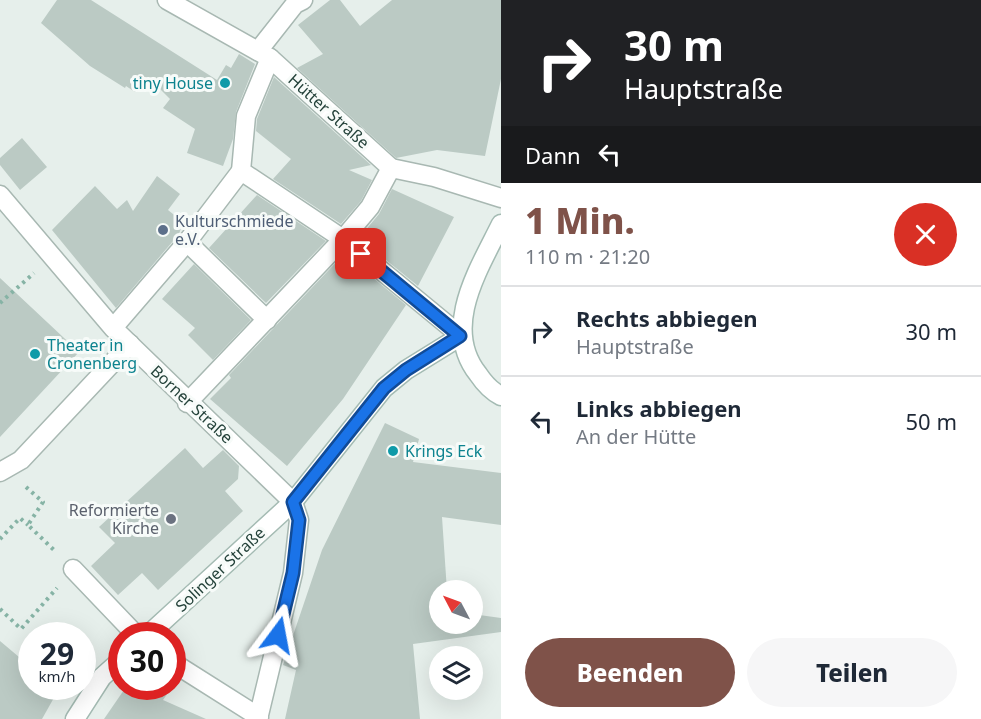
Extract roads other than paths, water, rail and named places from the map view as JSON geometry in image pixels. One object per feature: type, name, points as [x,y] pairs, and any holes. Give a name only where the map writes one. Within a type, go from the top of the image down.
[{"type":"street","name":"Hütter Straße","points":[[167,0],[264,55],[391,168]]},
{"type":"street","points":[[113,328],[187,242],[241,171],[246,116],[264,55],[295,4],[303,0]]},
{"type":"street","points":[[187,403],[267,320],[370,207],[391,168],[434,177],[501,198]]},
{"type":"street","points":[[241,171],[342,239],[460,336]]},
{"type":"street","name":"Borner Straße","points":[[0,195],[113,328],[187,403],[237,445],[293,502]]},
{"type":"street","points":[[501,224],[465,304],[460,336],[464,351],[473,368],[494,392],[501,396]]},
{"type":"street","points":[[187,242],[267,320]]},
{"type":"street","name":"Solinger Straße","points":[[162,622],[293,502],[384,388],[406,370],[460,336]]},
{"type":"street","points":[[0,472],[21,460],[130,344]]},
{"type":"street","points":[[186,671],[258,718],[293,573],[299,520],[293,502]]},
{"type":"street","points":[[73,569],[124,622]]},
{"type":"street","points":[[75,719],[102,677],[108,672]]},
{"type":"place","name":"tiny House","points":[[225,83]]},
{"type":"place","name":"Kulturschmiede e.V.","points":[[163,230]]},
{"type":"place","name":"Theater in Cronenberg","points":[[35,354]]},
{"type":"place","name":"Krings Eck","points":[[393,451]]},
{"type":"place","name":"Reformierte Kirche","points":[[171,519]]}]
